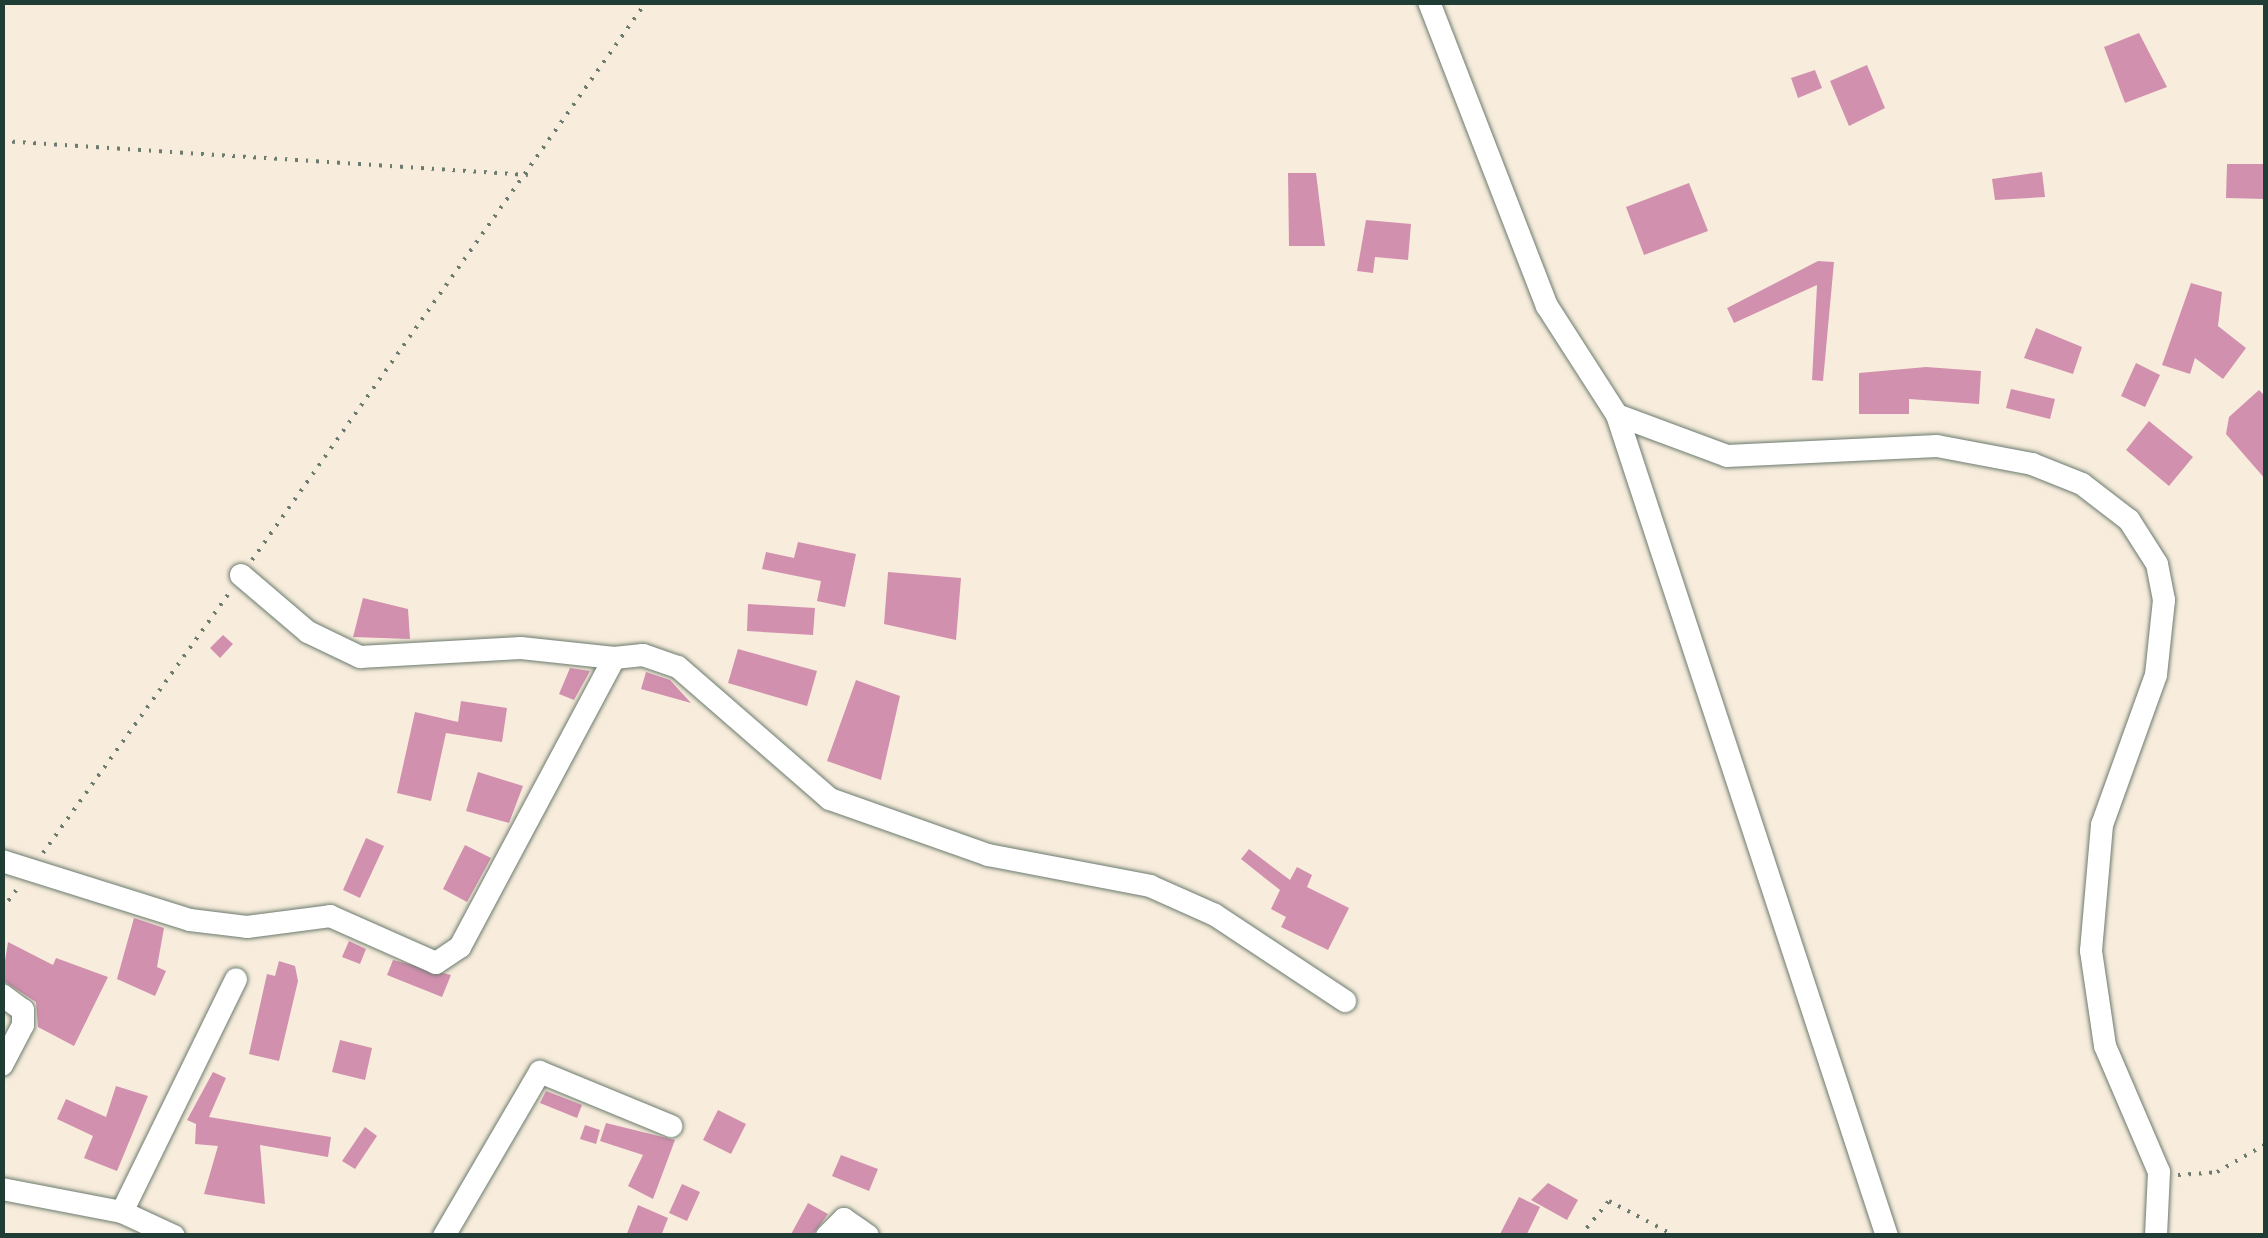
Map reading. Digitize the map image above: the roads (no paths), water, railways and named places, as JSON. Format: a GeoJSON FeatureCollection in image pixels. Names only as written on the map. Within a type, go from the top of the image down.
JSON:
{"type":"FeatureCollection","features":[{"type":"Feature","properties":{"kind":"street"},"geometry":{"type":"LineString","coordinates":[[1429,2],[1547,306],[1617,414],[1887,1236]]}},
{"type":"Feature","properties":{"kind":"street"},"geometry":{"type":"LineString","coordinates":[[1617,414],[1727,456],[1980,451],[2082,484],[2128,520],[2157,564],[2164,600],[2156,675],[2102,826],[2091,951],[2105,1046],[2158,1172],[2156,1236]]}},
{"type":"Feature","properties":{"kind":"street"},"geometry":{"type":"LineString","coordinates":[[241,576],[308,632],[360,657],[521,648],[614,658],[643,654],[678,667],[830,799],[988,855],[1150,886],[1215,914],[1344,1001]]}},
{"type":"Feature","properties":{"kind":"street"},"geometry":{"type":"LineString","coordinates":[[2,861],[190,920],[247,927],[330,916],[436,963],[460,946],[614,658]]}},
{"type":"Feature","properties":{"kind":"street"},"geometry":{"type":"LineString","coordinates":[[122,1212],[236,979]]}},
{"type":"Feature","properties":{"kind":"street"},"geometry":{"type":"LineString","coordinates":[[2,995],[23,1010],[2,1065]]}},
{"type":"Feature","properties":{"kind":"street"},"geometry":{"type":"LineString","coordinates":[[444,1236],[540,1072],[671,1126]]}},
{"type":"Feature","properties":{"kind":"street"},"geometry":{"type":"LineString","coordinates":[[2,1189],[122,1212],[174,1236]]}},
{"type":"Feature","properties":{"kind":"street"},"geometry":{"type":"LineString","coordinates":[[827,1236],[844,1219],[868,1236]]}}]}
